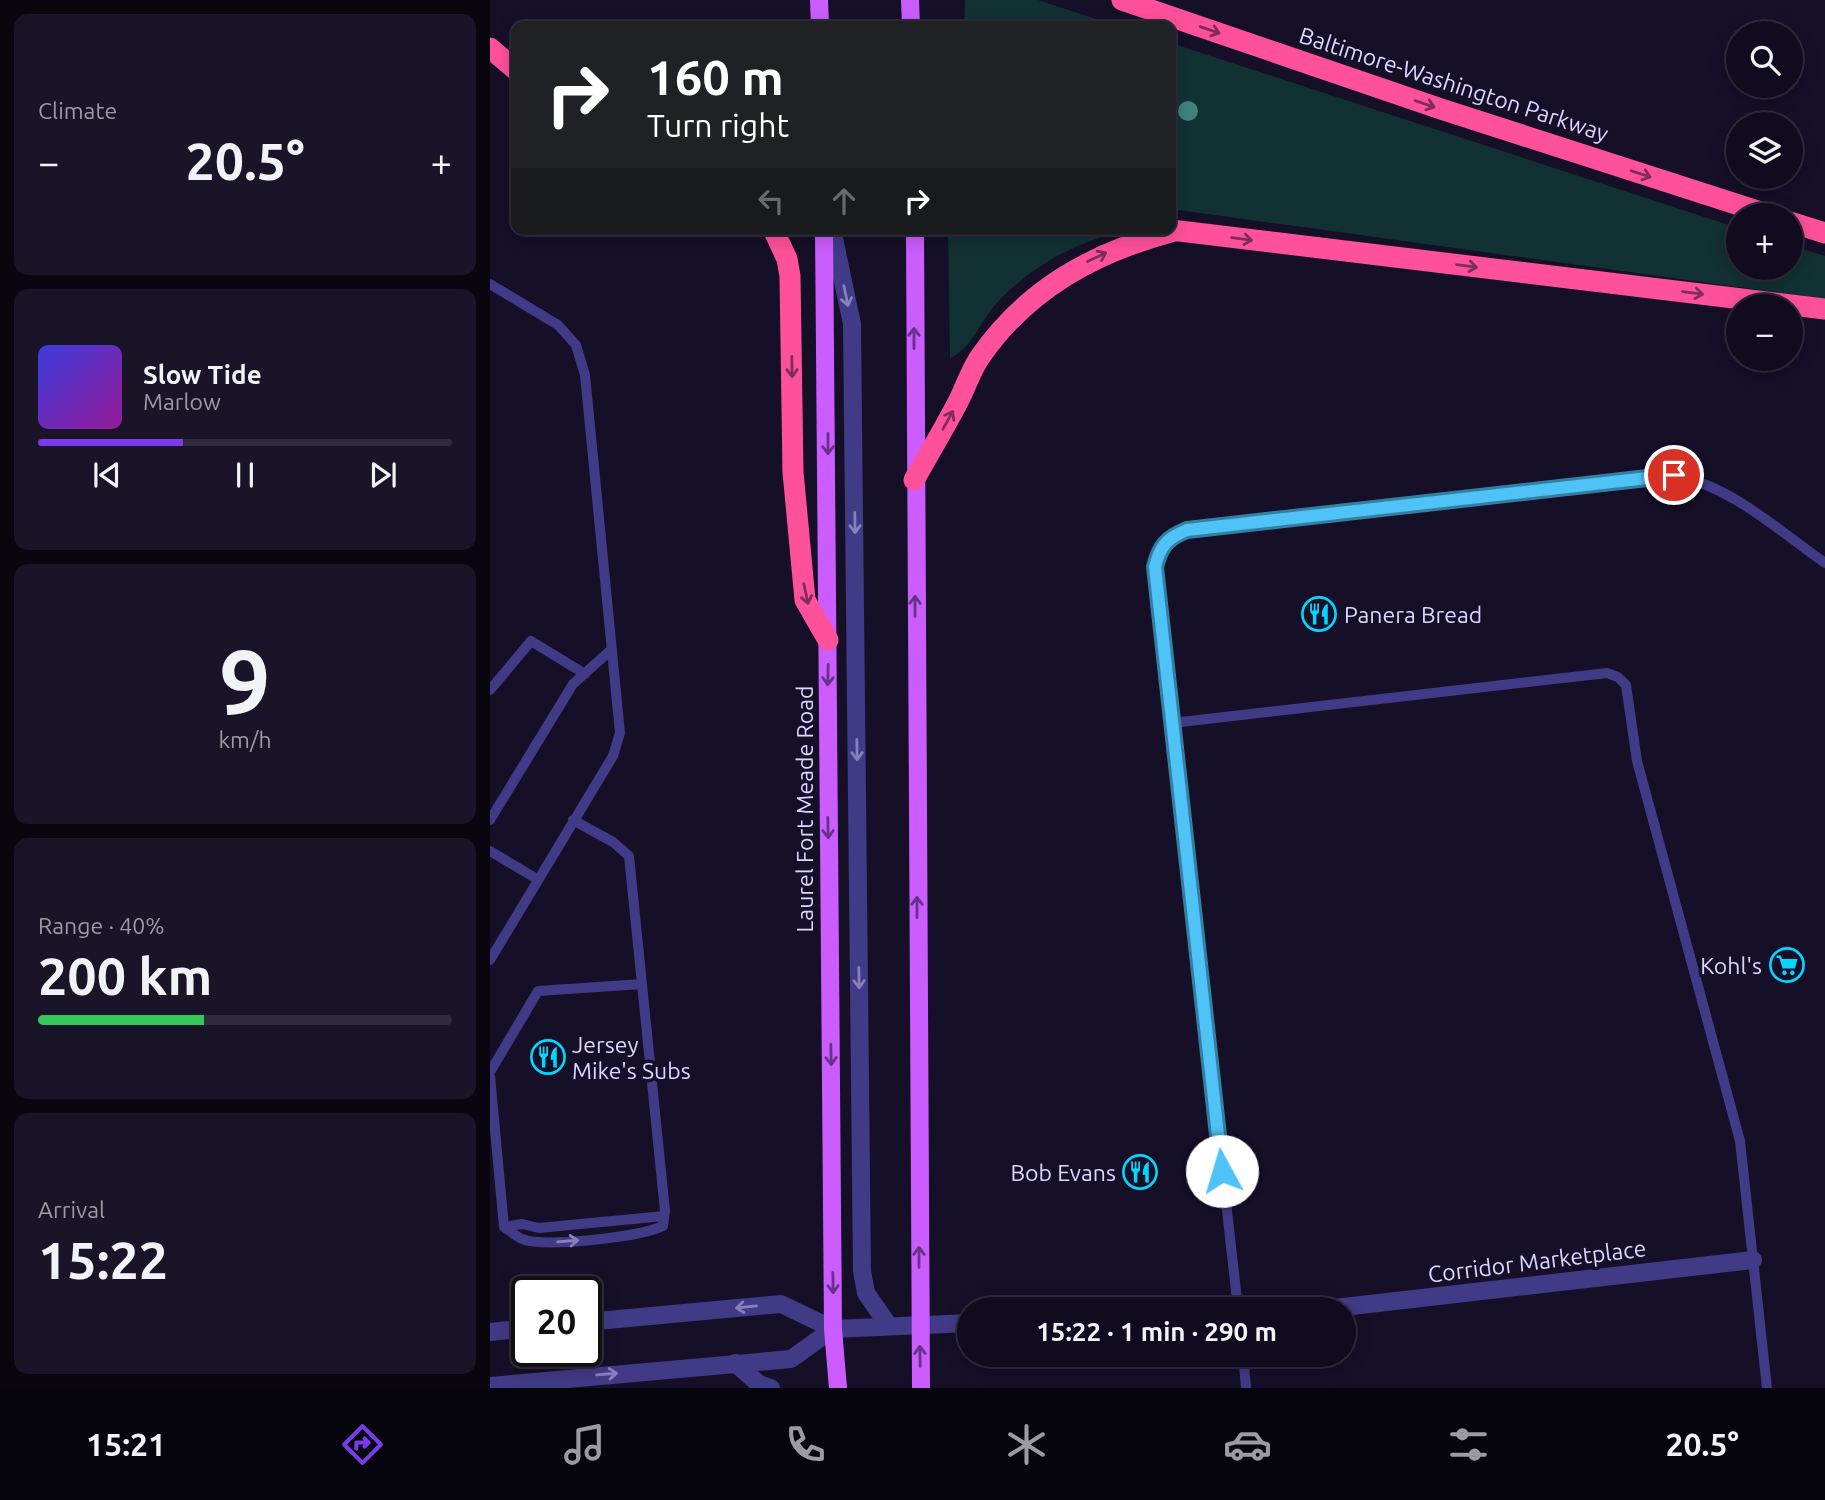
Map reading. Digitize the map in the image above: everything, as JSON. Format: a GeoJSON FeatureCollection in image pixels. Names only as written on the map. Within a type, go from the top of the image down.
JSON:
{"type":"FeatureCollection","features":[{"type":"Feature","properties":{"kind":"highway","name":"Baltimore-Washington Parkway"},"geometry":{"type":"LineString","coordinates":[[1122,0],[1441,109],[1733,203]]}},
{"type":"Feature","properties":{"kind":"highway"},"geometry":{"type":"LineString","coordinates":[[490,48],[511,66]]}},
{"type":"Feature","properties":{"kind":"highway"},"geometry":{"type":"LineString","coordinates":[[1803,226],[1825,233]]}},
{"type":"Feature","properties":{"kind":"highway"},"geometry":{"type":"LineString","coordinates":[[1176,231],[1825,309]]}},
{"type":"Feature","properties":{"kind":"highway"},"geometry":{"type":"LineString","coordinates":[[776,235],[790,276],[793,472],[805,600],[828,640]]}},
{"type":"Feature","properties":{"kind":"highway"},"geometry":{"type":"LineString","coordinates":[[914,480],[979,358],[1025,307],[1043,289],[1080,265],[1153,235]]}},
{"type":"Feature","properties":{"kind":"main road"},"geometry":{"type":"LineString","coordinates":[[819,0],[820,21]]}},
{"type":"Feature","properties":{"kind":"main road","name":"Laurel Fort Meade Road"},"geometry":{"type":"LineString","coordinates":[[824,235],[834,1329],[838,1388]]}},
{"type":"Feature","properties":{"kind":"main road"},"geometry":{"type":"LineString","coordinates":[[915,235],[914,480],[921,1388]]}},
{"type":"Feature","properties":{"kind":"street"},"geometry":{"type":"LineString","coordinates":[[833,235],[852,324],[862,1271],[866,1293],[889,1326]]}},
{"type":"Feature","properties":{"kind":"street","name":"Corridor Marketplace"},"geometry":{"type":"LineString","coordinates":[[1356,1306],[1753,1260]]}},
{"type":"Feature","properties":{"kind":"street"},"geometry":{"type":"LineString","coordinates":[[602,1321],[781,1304],[834,1329],[957,1324]]}},
{"type":"Feature","properties":{"kind":"street"},"geometry":{"type":"LineString","coordinates":[[490,1386],[791,1359],[834,1329]]}},
{"type":"Feature","properties":{"kind":"street"},"geometry":{"type":"LineString","coordinates":[[490,1332],[511,1330]]}},
{"type":"Feature","properties":{"kind":"street"},"geometry":{"type":"LineString","coordinates":[[735,1363],[760,1384],[771,1388]]}},
{"type":"Feature","properties":{"kind":"lane"},"geometry":{"type":"LineString","coordinates":[[490,284],[558,325],[576,345],[585,375],[620,733],[613,756],[490,960]]}},
{"type":"Feature","properties":{"kind":"lane"},"geometry":{"type":"LineString","coordinates":[[1237,1297],[1155,567],[1159,549],[1170,537],[1187,530],[1674,475],[1700,480],[1728,494],[1825,563]]}},
{"type":"Feature","properties":{"kind":"lane"},"geometry":{"type":"LineString","coordinates":[[490,690],[531,641],[585,674]]}},
{"type":"Feature","properties":{"kind":"lane"},"geometry":{"type":"LineString","coordinates":[[490,820],[573,684],[612,649]]}},
{"type":"Feature","properties":{"kind":"lane"},"geometry":{"type":"LineString","coordinates":[[1172,723],[1598,674],[1618,677],[1626,685],[1637,761],[1740,1142],[1767,1388]]}},
{"type":"Feature","properties":{"kind":"lane"},"geometry":{"type":"LineString","coordinates":[[573,820],[613,842],[629,856],[642,984],[664,1216],[663,1226],[649,1233],[558,1242],[523,1240],[504,1227],[490,1074],[538,991],[642,984]]}},
{"type":"Feature","properties":{"kind":"lane"},"geometry":{"type":"LineString","coordinates":[[490,851],[537,879]]}},
{"type":"Feature","properties":{"kind":"lane"},"geometry":{"type":"LineString","coordinates":[[1244,1367],[1246,1388]]}},
{"type":"Feature","properties":{"kind":"green space"},"geometry":{"type":"Polygon","coordinates":[[[965,0],[1038,0],[1103,21],[964,21],[965,0]]]}},
{"type":"Feature","properties":{"kind":"green space"},"geometry":{"type":"Polygon","coordinates":[[[1176,45],[1726,224],[1726,280],[1803,280],[1803,249],[1825,256],[1825,299],[1176,210],[1176,45]]]}},
{"type":"Feature","properties":{"kind":"green space"},"geometry":{"type":"Polygon","coordinates":[[[948,235],[1109,235],[1084,243],[1036,269],[995,305],[964,349],[950,358],[948,235]]]}},
{"type":"Feature","properties":{"kind":"place","name":"Panera Bread"},"geometry":{"type":"Point","coordinates":[1319,614]}},
{"type":"Feature","properties":{"kind":"place","name":"Kohl's"},"geometry":{"type":"Point","coordinates":[1787,965]}},
{"type":"Feature","properties":{"kind":"place","name":"Jersey Mike's Subs"},"geometry":{"type":"Point","coordinates":[548,1057]}},
{"type":"Feature","properties":{"kind":"place","name":"Bob Evans"},"geometry":{"type":"Point","coordinates":[1140,1172]}},
{"type":"Feature","properties":{"kind":"route"},"geometry":{"type":"LineString","coordinates":[[1222,1171],[1155,567],[1159,549],[1170,537],[1187,530],[1674,475]]}}]}
